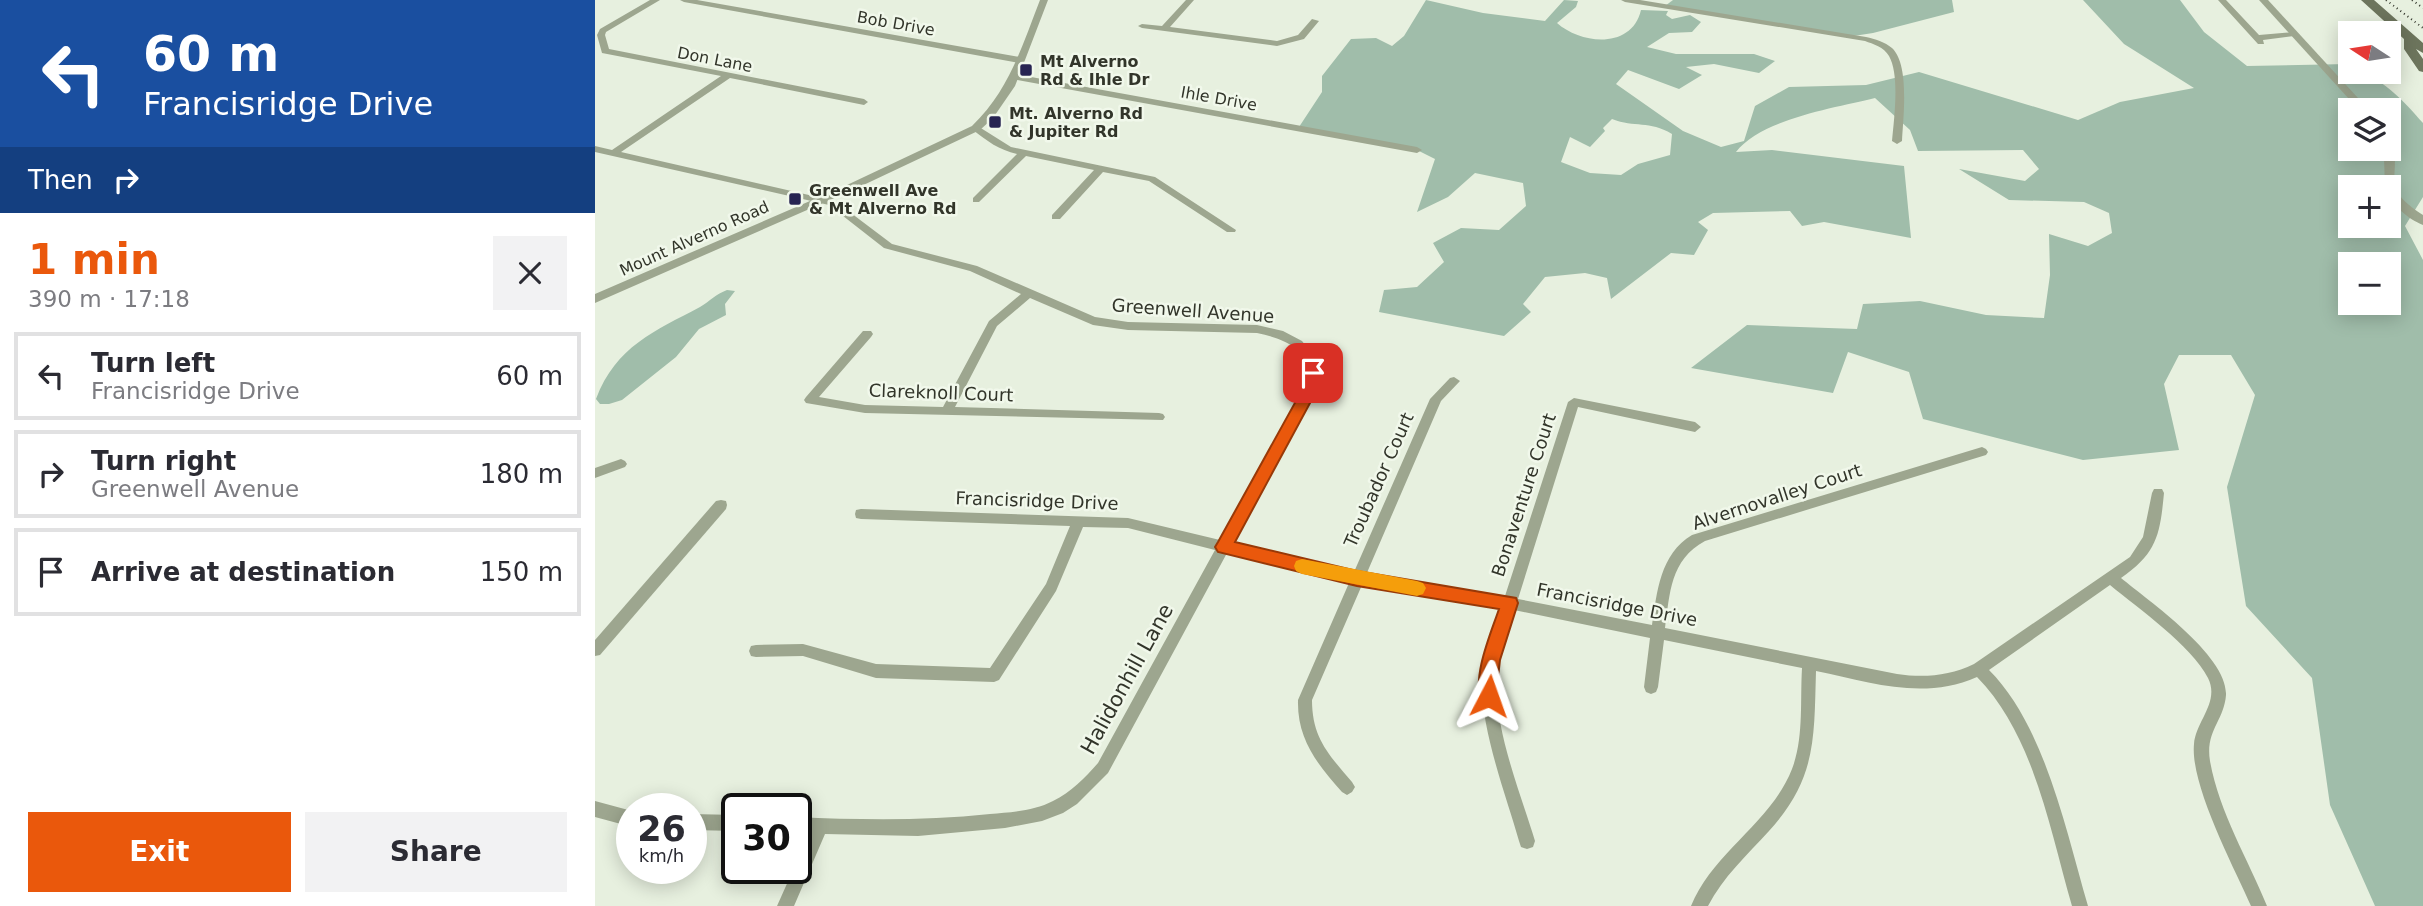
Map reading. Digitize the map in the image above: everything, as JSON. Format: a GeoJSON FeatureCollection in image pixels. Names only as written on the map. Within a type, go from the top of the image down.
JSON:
{"type":"FeatureCollection","features":[{"type":"Feature","properties":{"kind":"main road"},"geometry":{"type":"LineString","coordinates":[[2367,0],[2423,49]]}},
{"type":"Feature","properties":{"kind":"main road"},"geometry":{"type":"LineString","coordinates":[[2408,36],[2410,49],[2423,68]]}},
{"type":"Feature","properties":{"kind":"street"},"geometry":{"type":"LineString","coordinates":[[595,24],[609,26],[656,0]]}},
{"type":"Feature","properties":{"kind":"street","name":"Bob Drive"},"geometry":{"type":"LineString","coordinates":[[684,0],[1020,60]]}},
{"type":"Feature","properties":{"kind":"street","name":"Mount Alverno Road"},"geometry":{"type":"LineString","coordinates":[[595,299],[821,200],[976,128],[1000,106],[1044,0]]}},
{"type":"Feature","properties":{"kind":"street"},"geometry":{"type":"LineString","coordinates":[[1165,27],[1190,0]]}},
{"type":"Feature","properties":{"kind":"street"},"geometry":{"type":"LineString","coordinates":[[1625,0],[1866,39],[1882,45],[1895,61],[1899,110],[1897,141]]}},
{"type":"Feature","properties":{"kind":"street"},"geometry":{"type":"LineString","coordinates":[[2223,0],[2259,40],[2294,34]]}},
{"type":"Feature","properties":{"kind":"street"},"geometry":{"type":"LineString","coordinates":[[2263,0],[2353,98]]}},
{"type":"Feature","properties":{"kind":"street"},"geometry":{"type":"LineString","coordinates":[[1142,26],[1277,44],[1301,37],[1315,20]]}},
{"type":"Feature","properties":{"kind":"street","name":"Don Lane"},"geometry":{"type":"LineString","coordinates":[[609,26],[601,35],[603,49],[609,53],[864,102]]}},
{"type":"Feature","properties":{"kind":"street"},"geometry":{"type":"LineString","coordinates":[[614,153],[727,76]]}},
{"type":"Feature","properties":{"kind":"street","name":"Ihle Drive"},"geometry":{"type":"LineString","coordinates":[[1014,77],[1417,150]]}},
{"type":"Feature","properties":{"kind":"street"},"geometry":{"type":"LineString","coordinates":[[976,128],[1000,146],[1023,153],[1144,176],[1160,183],[1231,230]]}},
{"type":"Feature","properties":{"kind":"street","name":"Greenwell Avenue"},"geometry":{"type":"LineString","coordinates":[[595,149],[839,206],[888,246],[973,268],[1081,317],[1109,324],[1257,329],[1279,334],[1302,348],[1308,356],[1313,373],[1308,392],[1224,547]]}},
{"type":"Feature","properties":{"kind":"street"},"geometry":{"type":"LineString","coordinates":[[976,200],[1023,153]]}},
{"type":"Feature","properties":{"kind":"street"},"geometry":{"type":"LineString","coordinates":[[2392,161],[2389,182],[2392,189],[2404,207],[2423,221]]}},
{"type":"Feature","properties":{"kind":"street"},"geometry":{"type":"LineString","coordinates":[[1056,217],[1101,168]]}},
{"type":"Feature","properties":{"kind":"street"},"geometry":{"type":"LineString","coordinates":[[947,411],[993,324],[1029,293]]}},
{"type":"Feature","properties":{"kind":"street","name":"Clareknoll Court"},"geometry":{"type":"LineString","coordinates":[[867,334],[810,400],[865,409],[1159,417]]}},
{"type":"Feature","properties":{"kind":"street","name":"Troubador Court"},"geometry":{"type":"LineString","coordinates":[[1347,787],[1311,743],[1305,727],[1304,711],[1308,690],[1436,399],[1454,382]]}},
{"type":"Feature","properties":{"kind":"street","name":"Bonaventure Court"},"geometry":{"type":"LineString","coordinates":[[1527,841],[1489,696],[1491,660],[1574,402],[1695,427]]}},
{"type":"Feature","properties":{"kind":"street","name":"Alvernovalley Court"},"geometry":{"type":"LineString","coordinates":[[1651,687],[1670,568],[1691,542],[1982,452]]}},
{"type":"Feature","properties":{"kind":"street"},"geometry":{"type":"LineString","coordinates":[[595,473],[621,464]]}},
{"type":"Feature","properties":{"kind":"street","name":"Francisridge Drive"},"geometry":{"type":"LineString","coordinates":[[860,514],[1128,523],[1357,579],[1509,603],[1897,681],[1924,684],[1952,680],[1979,669],[2135,561],[2150,540],[2158,493]]}},
{"type":"Feature","properties":{"kind":"street"},"geometry":{"type":"LineString","coordinates":[[595,650],[720,505]]}},
{"type":"Feature","properties":{"kind":"street"},"geometry":{"type":"LineString","coordinates":[[756,651],[803,650],[876,671],[993,675],[1051,587],[1079,520]]}},
{"type":"Feature","properties":{"kind":"street","name":"Halidonhill Lane"},"geometry":{"type":"LineString","coordinates":[[812,826],[897,828],[991,822],[1031,817],[1050,811],[1080,793],[1103,768],[1224,547]]}},
{"type":"Feature","properties":{"kind":"street"},"geometry":{"type":"LineString","coordinates":[[2111,578],[2200,654],[2214,674],[2218,684],[2219,703],[2204,731],[2201,759],[2207,781],[2259,906]]}},
{"type":"Feature","properties":{"kind":"street"},"geometry":{"type":"LineString","coordinates":[[1699,906],[1713,883],[1794,784],[1804,749],[1809,663]]}},
{"type":"Feature","properties":{"kind":"street"},"geometry":{"type":"LineString","coordinates":[[1979,669],[2012,710],[2031,747],[2080,906]]}},
{"type":"Feature","properties":{"kind":"street"},"geometry":{"type":"LineString","coordinates":[[595,809],[616,815]]}},
{"type":"Feature","properties":{"kind":"street"},"geometry":{"type":"LineString","coordinates":[[785,906],[821,826]]}},
{"type":"Feature","properties":{"kind":"green space"},"geometry":{"type":"Polygon","coordinates":[[[1426,0],[1483,13],[1545,21],[1564,0],[1578,1],[1576,7],[1557,23],[1579,36],[1592,39],[1617,37],[1628,32],[1636,23],[1641,10],[1668,11],[1666,15],[1672,19],[1690,15],[1701,22],[1692,32],[1669,33],[1647,47],[1676,54],[1754,54],[1775,61],[1759,73],[1714,64],[1686,67],[1702,75],[1679,89],[1628,70],[1616,84],[1683,131],[1721,147],[1744,141],[1755,106],[1789,87],[1866,85],[1919,72],[2078,120],[2120,102],[2194,88],[2124,44],[2083,0],[2180,0],[2204,32],[2247,66],[2338,64],[2338,84],[2382,84],[2391,90],[2399,98],[2338,98],[2338,161],[2401,161],[2401,100],[2423,123],[2423,197],[2405,226],[2423,260],[2423,906],[2375,906],[2330,805],[2312,678],[2246,606],[2227,487],[2255,395],[2231,355],[2179,355],[2164,384],[2179,450],[2083,460],[1923,419],[1909,372],[1848,352],[1833,393],[1691,368],[1747,325],[1857,329],[1863,304],[1920,301],[1986,315],[2044,318],[2050,275],[2049,234],[2088,246],[2112,233],[2109,213],[2084,202],[2009,200],[1959,169],[2025,181],[2039,169],[2023,150],[1918,151],[1910,130],[1875,98],[1780,123],[1763,131],[1736,152],[1772,150],[1904,166],[1911,238],[1824,222],[1802,226],[1790,211],[1713,213],[1698,222],[1708,230],[1694,255],[1671,253],[1611,299],[1607,278],[1585,273],[1545,277],[1523,304],[1531,312],[1504,336],[1379,312],[1384,290],[1417,287],[1444,262],[1433,243],[1461,228],[1499,230],[1526,206],[1523,183],[1475,173],[1448,197],[1417,212],[1435,159],[1417,150],[1299,127],[1322,92],[1322,76],[1351,39],[1376,38],[1392,46],[1404,36],[1426,0]],[[1612,119],[1590,147],[1570,137],[1561,162],[1590,173],[1621,175],[1638,164],[1670,155],[1672,134],[1649,125],[1612,119]]]}},
{"type":"Feature","properties":{"kind":"green space"},"geometry":{"type":"Polygon","coordinates":[[[1673,0],[1952,0],[1954,12],[1847,37],[1665,6],[1673,0]]]}},
{"type":"Feature","properties":{"kind":"green space"},"geometry":{"type":"Polygon","coordinates":[[[727,290],[735,291],[725,304],[726,315],[699,329],[676,357],[622,400],[600,404],[596,399],[604,381],[626,353],[653,333],[727,290]]]}},
{"type":"Feature","properties":{"kind":"railway"},"geometry":{"type":"LineString","coordinates":[[2386,0],[2423,28]]}},
{"type":"Feature","properties":{"kind":"railway"},"geometry":{"type":"LineString","coordinates":[[2412,0],[2423,8]]}},
{"type":"Feature","properties":{"kind":"slow traffic"},"geometry":{"type":"LineString","coordinates":[[1302,566],[1357,579],[1417,588]]}},
{"type":"Feature","properties":{"kind":"place","name":"Mt Alverno Rd & Ihle Dr"},"geometry":{"type":"Point","coordinates":[1026,70]}},
{"type":"Feature","properties":{"kind":"place","name":"Mt. Alverno Rd & Jupiter Rd"},"geometry":{"type":"Point","coordinates":[995,122]}},
{"type":"Feature","properties":{"kind":"place","name":"Greenwell Ave & Mt Alverno Rd"},"geometry":{"type":"Point","coordinates":[795,199]}},
{"type":"Feature","properties":{"kind":"route"},"geometry":{"type":"LineString","coordinates":[[1313,373],[1308,392],[1224,547],[1357,579],[1509,603],[1491,660],[1489,696]]}}]}
